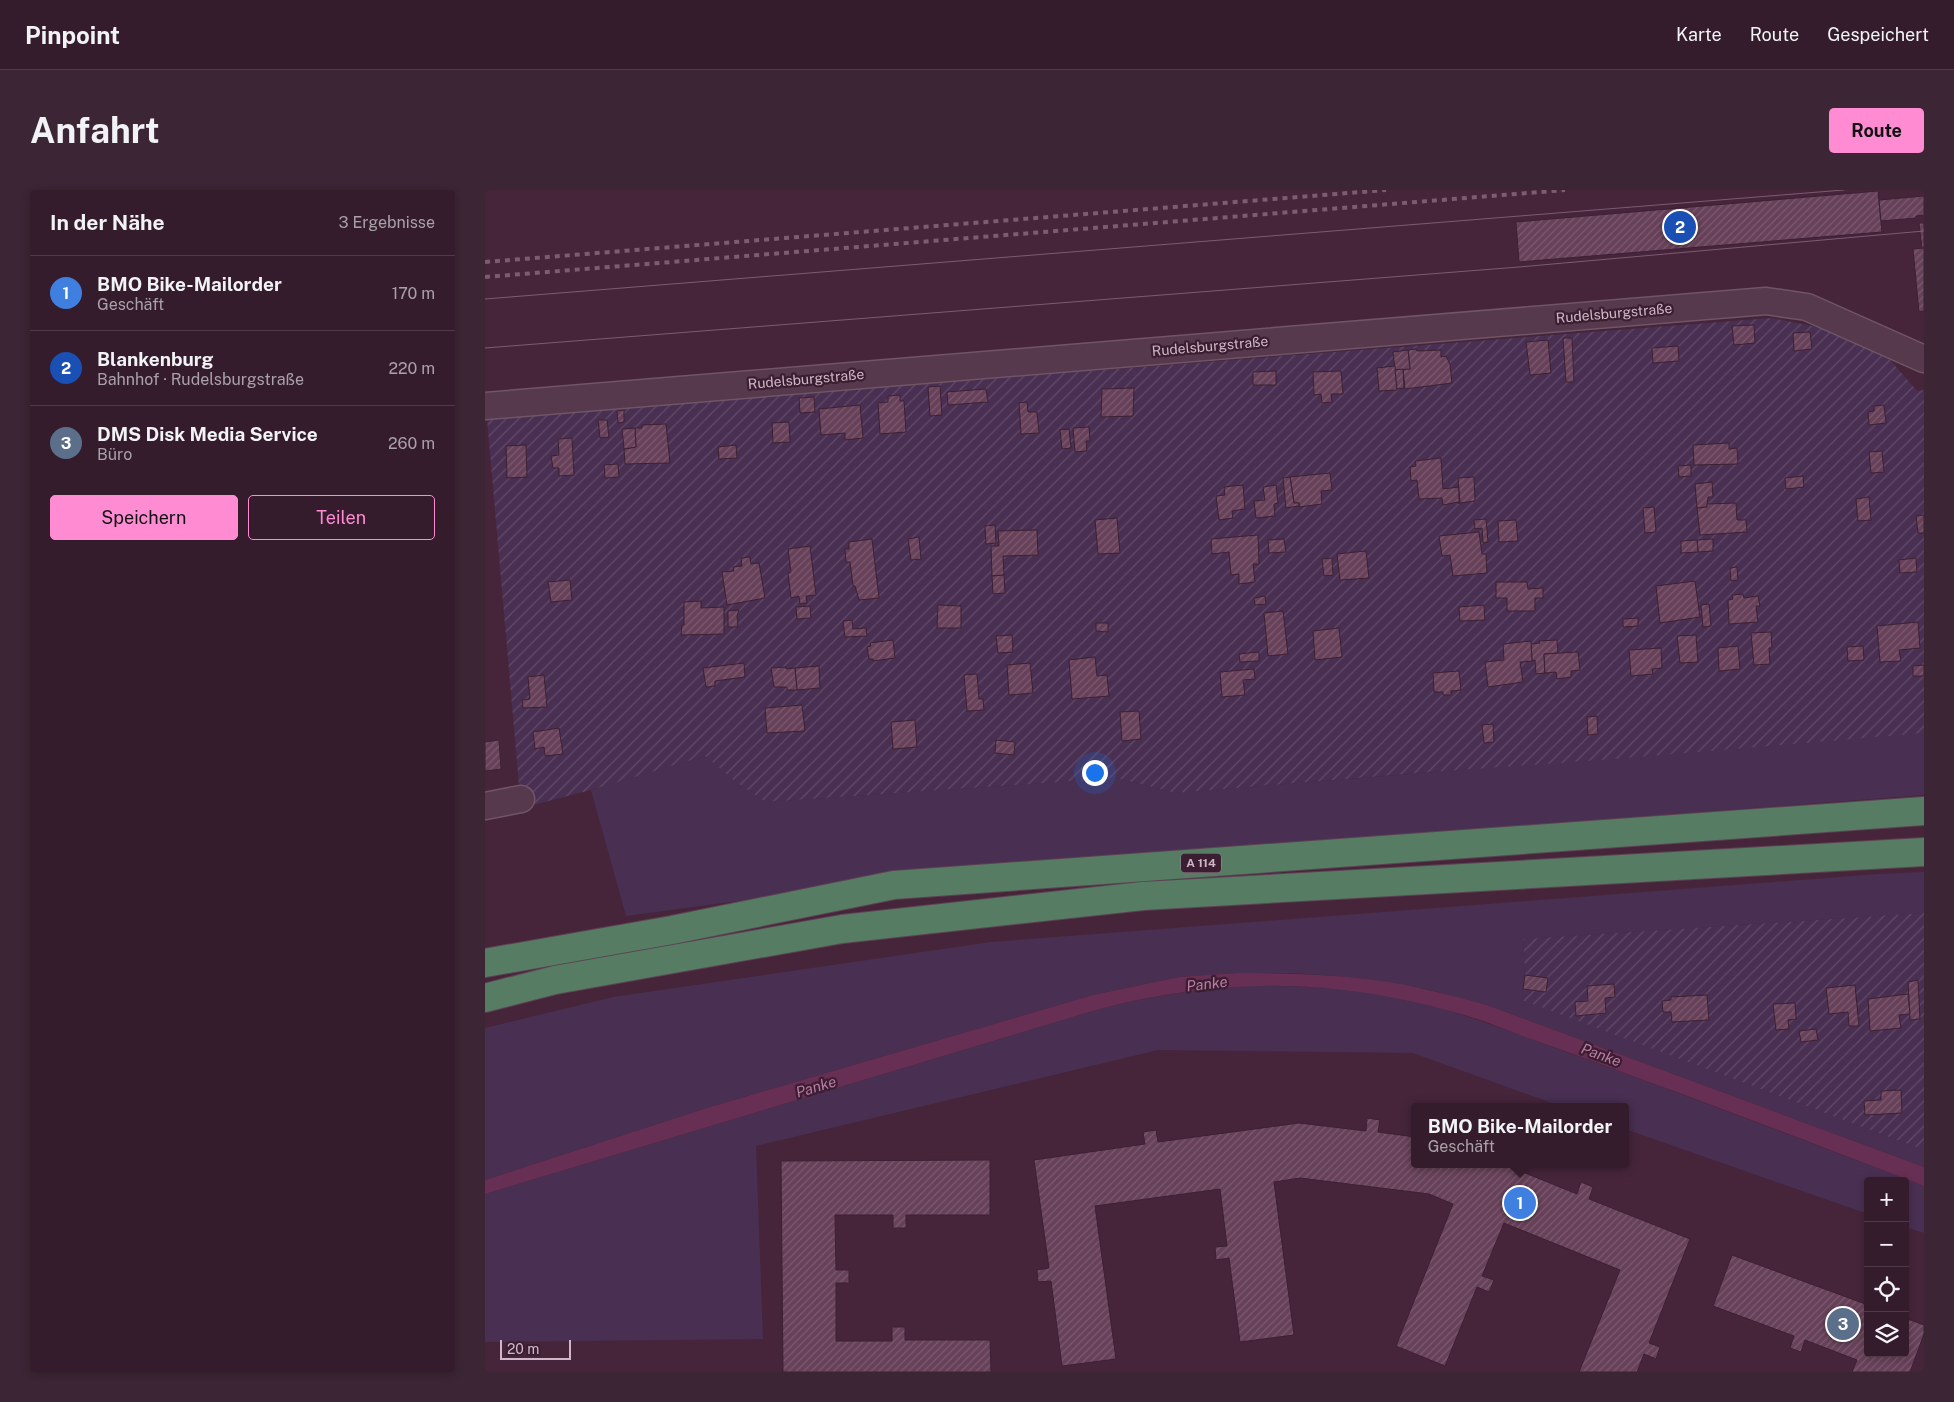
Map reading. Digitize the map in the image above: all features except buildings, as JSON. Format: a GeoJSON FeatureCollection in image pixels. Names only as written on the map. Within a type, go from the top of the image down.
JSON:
{"type":"FeatureCollection","features":[{"type":"Feature","properties":{"kind":"highway","name":"A 114"},"geometry":{"type":"LineString","coordinates":[[485,963],[672,930],[894,885],[1924,811]]}},
{"type":"Feature","properties":{"kind":"highway","name":"A 114"},"geometry":{"type":"LineString","coordinates":[[485,998],[555,980],[842,929],[1143,896],[1924,852]]}},
{"type":"Feature","properties":{"kind":"street","name":"Rudelsburgstraße"},"geometry":{"type":"LineString","coordinates":[[485,406],[1766,301],[1807,307],[1924,359]]}},
{"type":"Feature","properties":{"kind":"street"},"geometry":{"type":"LineString","coordinates":[[485,806],[521,799]]}},
{"type":"Feature","properties":{"kind":"shaded area"},"geometry":{"type":"Polygon","coordinates":[[[1772,318],[1827,329],[1884,353],[1917,391],[1924,390],[1924,733],[1175,793],[1117,778],[766,802],[736,782],[705,756],[591,790],[521,808],[487,418],[1772,318]]]}},
{"type":"Feature","properties":{"kind":"shaded area"},"geometry":{"type":"Polygon","coordinates":[[[1924,732],[1924,795],[1351,839],[945,873],[626,916],[591,790],[705,756],[766,802],[1117,778],[1175,793],[1924,732]]]}},
{"type":"Feature","properties":{"kind":"shaded area"},"geometry":{"type":"Polygon","coordinates":[[[1924,872],[1924,913],[1523,939],[1525,975],[1522,999],[1924,1150],[1924,1167],[1487,1005],[1426,989],[1376,980],[1291,973],[1237,973],[1179,977],[1093,995],[710,1107],[485,1180],[485,1028],[613,997],[991,942],[1924,872]]]}},
{"type":"Feature","properties":{"kind":"shaded area"},"geometry":{"type":"Polygon","coordinates":[[[1924,913],[1924,1150],[1522,1000],[1525,975],[1523,939],[1924,913]]]}},
{"type":"Feature","properties":{"kind":"shaded area"},"geometry":{"type":"Polygon","coordinates":[[[1239,985],[1290,986],[1374,993],[1430,1005],[1511,1031],[1900,1177],[1864,1177],[1864,1213],[1629,1130],[1629,1103],[1552,1103],[1413,1053],[1158,1050],[756,1146],[763,1339],[485,1342],[485,1194],[1096,1010],[1149,998],[1239,985]]]}},
{"type":"Feature","properties":{"kind":"shaded area"},"geometry":{"type":"Polygon","coordinates":[[[1909,1180],[1924,1186],[1924,1233],[1909,1228],[1909,1180]]]}},
{"type":"Feature","properties":{"kind":"water","name":"Panke"},"geometry":{"type":"Polygon","coordinates":[[[1237,973],[1341,976],[1417,987],[1487,1005],[1924,1167],[1924,1186],[1909,1180],[1909,1177],[1901,1177],[1734,1113],[1477,1019],[1428,1005],[1380,995],[1334,989],[1287,986],[1193,991],[1096,1010],[485,1194],[485,1180],[710,1107],[1093,995],[1179,977],[1237,973]]]}},
{"type":"Feature","properties":{"kind":"tram line"},"geometry":{"type":"LineString","coordinates":[[485,299],[1844,190]]}},
{"type":"Feature","properties":{"kind":"tram line"},"geometry":{"type":"LineString","coordinates":[[485,348],[1519,267],[1924,231]]}},
{"type":"Feature","properties":{"kind":"railway"},"geometry":{"type":"LineString","coordinates":[[485,262],[1386,190]]}},
{"type":"Feature","properties":{"kind":"railway"},"geometry":{"type":"LineString","coordinates":[[485,277],[1565,190]]}},
{"type":"Feature","properties":{"kind":"place","name":"Blankenburg"},"geometry":{"type":"Point","coordinates":[1680,227]}},
{"type":"Feature","properties":{"kind":"place","name":"BMO Bike-Mailorder"},"geometry":{"type":"Point","coordinates":[1520,1203]}},
{"type":"Feature","properties":{"kind":"place","name":"DMS Disk Media Service"},"geometry":{"type":"Point","coordinates":[1843,1324]}}]}
